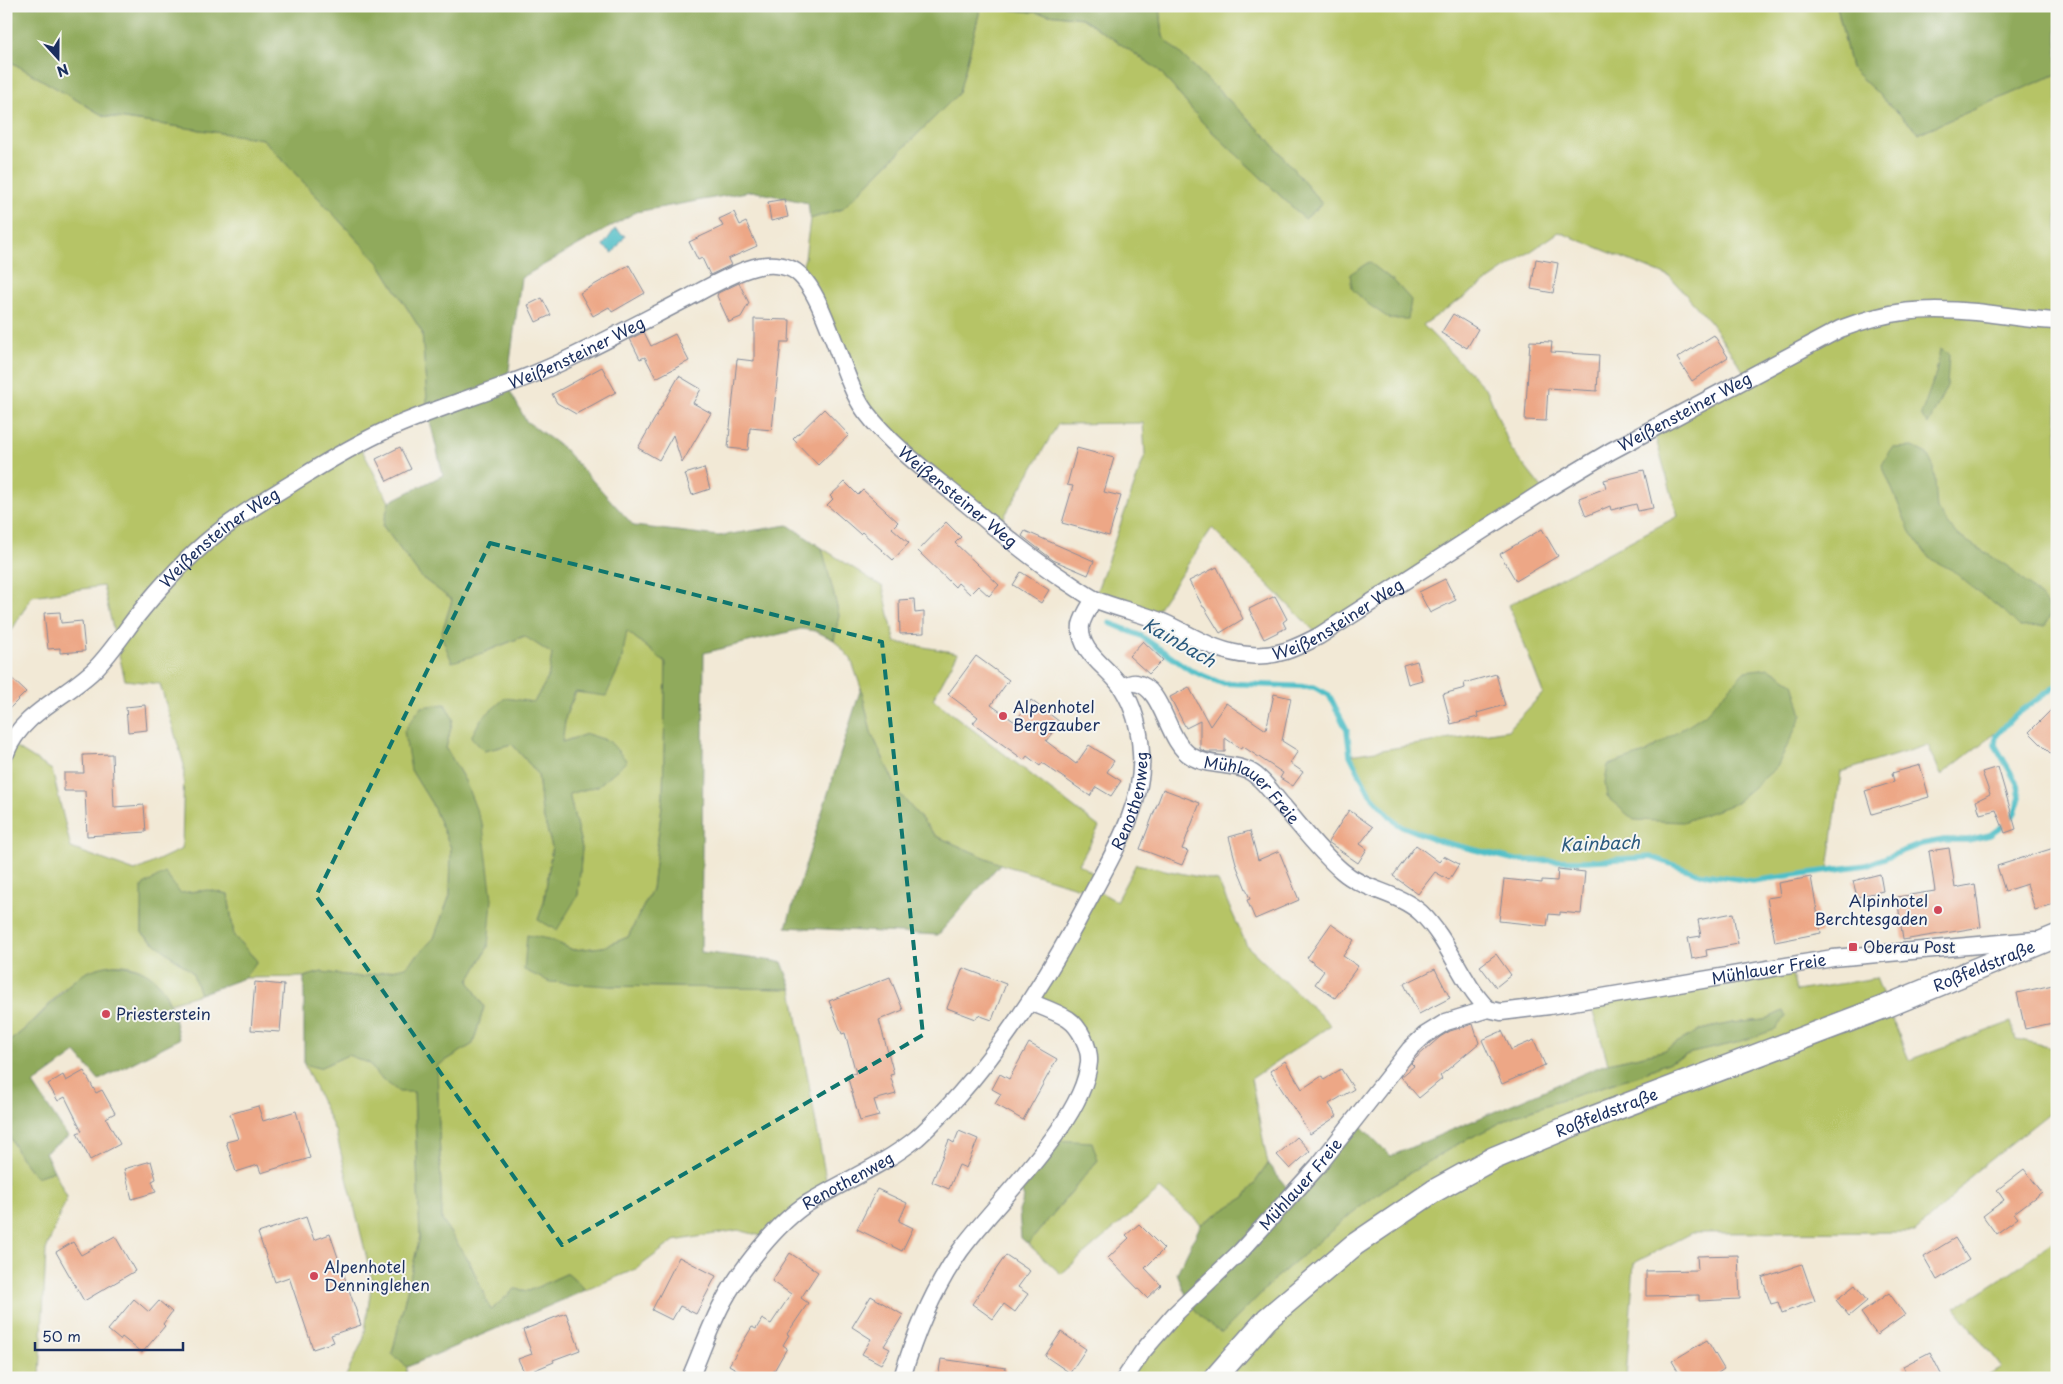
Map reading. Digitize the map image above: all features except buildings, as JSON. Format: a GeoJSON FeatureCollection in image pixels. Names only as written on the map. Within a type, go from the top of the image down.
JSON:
{"type":"FeatureCollection","features":[{"type":"Feature","properties":{"kind":"main road","name":"Roßfeldstraße"},"geometry":{"type":"LineString","coordinates":[[1215,1378],[1267,1319],[1354,1245],[1434,1191],[1494,1158],[1582,1121],[1887,1006],[2055,937]]}},
{"type":"Feature","properties":{"kind":"street","name":"Weißensteiner Weg"},"geometry":{"type":"LineString","coordinates":[[6,753],[19,731],[97,667],[148,602],[175,572],[214,535],[255,505],[359,444],[393,427],[568,360],[716,283],[748,269],[766,265],[790,268],[800,273],[810,286],[854,394],[864,409],[898,446],[1047,568],[1094,598],[1161,622],[1208,646],[1230,653],[1252,656],[1273,656],[1296,648],[1319,636],[1544,491],[1611,451],[1840,330],[1868,319],[1895,312],[1925,309],[2057,320]]}},
{"type":"Feature","properties":{"kind":"street","name":"Renothenweg"},"geometry":{"type":"LineString","coordinates":[[690,1378],[723,1301],[769,1238],[806,1204],[889,1157],[917,1138],[940,1116],[971,1082],[1030,1002],[1093,892],[1126,824],[1137,796],[1142,754],[1138,728],[1131,705],[1122,687],[1086,647],[1082,636],[1082,623],[1094,598]]}},
{"type":"Feature","properties":{"kind":"street","name":"Mühlauer Freie"},"geometry":{"type":"LineString","coordinates":[[1122,687],[1134,682],[1146,686],[1154,695],[1173,736],[1181,748],[1200,760],[1250,771],[1261,779],[1308,836],[1341,870],[1351,878],[1399,897],[1420,912],[1434,927],[1451,953],[1473,994],[1488,1009]]}},
{"type":"Feature","properties":{"kind":"street","name":"Mühlauer Freie"},"geometry":{"type":"LineString","coordinates":[[1125,1378],[1142,1351],[1175,1314],[1241,1251],[1318,1166],[1410,1049],[1425,1035],[1446,1022],[1488,1009],[1501,1012],[1549,1006],[1833,958],[2055,937]]}},
{"type":"Feature","properties":{"kind":"street"},"geometry":{"type":"LineString","coordinates":[[902,1378],[910,1351],[936,1289],[961,1251],[1052,1140],[1074,1104],[1084,1082],[1089,1061],[1084,1040],[1067,1019],[1030,1002]]}},
{"type":"Feature","properties":{"kind":"highlighted area"},"geometry":{"type":"Polygon","coordinates":[[[490,543],[882,642],[923,1035],[562,1245],[316,896],[490,543]]]}},
{"type":"Feature","properties":{"kind":"green space"},"geometry":{"type":"Polygon","coordinates":[[[6,6],[981,6],[959,93],[842,209],[810,219],[808,203],[752,191],[636,212],[521,278],[507,385],[526,421],[562,447],[634,526],[719,536],[788,525],[822,548],[839,615],[834,640],[815,631],[801,629],[704,653],[701,952],[782,962],[792,989],[609,986],[550,982],[524,970],[527,935],[549,939],[573,950],[603,947],[628,937],[652,889],[663,797],[666,663],[627,631],[621,663],[606,696],[575,692],[566,715],[562,742],[587,734],[609,741],[627,761],[598,786],[569,794],[582,848],[578,895],[557,930],[538,920],[544,902],[552,847],[542,812],[538,774],[512,744],[484,751],[471,737],[481,719],[505,698],[534,702],[548,678],[552,654],[524,636],[480,654],[452,662],[441,635],[452,600],[421,577],[383,526],[389,502],[443,475],[428,413],[422,332],[379,263],[263,139],[104,116],[6,59],[6,6]]]}},
{"type":"Feature","properties":{"kind":"green space"},"geometry":{"type":"Polygon","coordinates":[[[981,6],[1082,18],[1159,70],[1203,123],[1305,219],[1322,204],[1266,136],[1163,37],[1160,6],[1837,6],[1851,68],[1919,133],[2057,74],[2057,685],[1941,775],[1928,745],[1841,772],[1828,870],[1752,881],[1697,873],[1651,857],[1585,861],[1516,860],[1439,841],[1397,824],[1370,794],[1350,755],[1508,730],[1543,693],[1509,605],[1678,516],[1653,429],[1748,378],[1711,323],[1670,277],[1559,232],[1423,325],[1487,390],[1511,449],[1544,491],[1319,636],[1212,528],[1152,618],[1094,599],[1145,455],[1143,423],[1058,424],[997,529],[879,427],[800,273],[805,258],[810,219],[842,209],[959,93],[981,6]]]}},
{"type":"Feature","properties":{"kind":"green space"},"geometry":{"type":"Polygon","coordinates":[[[981,6],[1160,6],[1163,37],[1266,136],[1322,204],[1305,219],[1203,123],[1159,70],[1082,18],[981,6]]]}},
{"type":"Feature","properties":{"kind":"green space"},"geometry":{"type":"Polygon","coordinates":[[[1837,6],[2057,6],[2057,74],[1919,133],[1851,68],[1837,6]]]}},
{"type":"Feature","properties":{"kind":"green space"},"geometry":{"type":"Polygon","coordinates":[[[6,59],[104,116],[263,139],[379,263],[422,332],[428,413],[359,444],[389,502],[383,526],[421,577],[452,600],[441,635],[480,654],[525,636],[552,654],[548,678],[534,702],[484,751],[512,744],[538,774],[542,812],[552,847],[544,902],[538,920],[578,895],[582,848],[569,794],[598,786],[609,741],[587,734],[562,742],[566,715],[576,692],[606,695],[621,663],[626,630],[666,663],[663,797],[652,889],[628,937],[603,947],[573,950],[549,939],[609,986],[792,989],[828,1191],[769,1238],[738,1230],[674,1241],[636,1269],[586,1290],[568,1273],[529,1291],[515,1289],[491,1310],[470,1263],[442,1220],[437,1066],[473,1044],[484,1007],[469,981],[488,947],[465,781],[446,748],[453,719],[411,770],[432,804],[451,848],[450,895],[434,938],[406,967],[361,977],[322,972],[304,977],[244,978],[257,961],[234,936],[228,894],[192,891],[164,901],[142,913],[142,933],[192,972],[200,994],[170,1003],[163,990],[154,980],[134,967],[122,965],[96,969],[61,991],[32,1022],[6,1044],[6,740],[52,770],[71,848],[135,871],[182,849],[184,765],[160,684],[125,680],[103,586],[32,596],[6,640],[6,59]]]}},
{"type":"Feature","properties":{"kind":"green space"},"geometry":{"type":"Polygon","coordinates":[[[1369,262],[1395,282],[1411,300],[1408,319],[1390,319],[1368,304],[1352,289],[1350,274],[1369,262]]]}},
{"type":"Feature","properties":{"kind":"green space"},"geometry":{"type":"Polygon","coordinates":[[[1940,349],[1949,354],[1947,386],[1928,425],[1921,415],[1936,373],[1940,349]]]}},
{"type":"Feature","properties":{"kind":"green space"},"geometry":{"type":"Polygon","coordinates":[[[1913,447],[1927,454],[1934,468],[1937,509],[1957,535],[2007,566],[2035,591],[2052,611],[2045,626],[2020,627],[2003,610],[1975,590],[1952,570],[1929,558],[1910,532],[1882,465],[1892,448],[1913,447]]]}},
{"type":"Feature","properties":{"kind":"green space"},"geometry":{"type":"Polygon","coordinates":[[[822,548],[883,587],[895,642],[958,653],[933,699],[1099,827],[1079,864],[1100,878],[1095,889],[1116,901],[1136,864],[1218,881],[1247,946],[1331,1025],[1251,1079],[1268,1164],[1245,1197],[1201,1224],[1160,1189],[1061,1274],[1028,1244],[1098,1160],[1052,1140],[1074,1104],[1084,1040],[1030,1002],[1093,892],[1000,864],[936,836],[899,793],[871,732],[861,688],[851,659],[834,640],[839,615],[822,548]]]}},
{"type":"Feature","properties":{"kind":"green space"},"geometry":{"type":"Polygon","coordinates":[[[1769,668],[1793,683],[1802,715],[1777,767],[1734,804],[1683,822],[1634,820],[1607,797],[1605,782],[1608,765],[1645,753],[1705,714],[1745,671],[1769,668]]]}},
{"type":"Feature","properties":{"kind":"green space"},"geometry":{"type":"Polygon","coordinates":[[[861,688],[871,732],[899,793],[936,836],[1000,864],[938,935],[786,927],[861,688]]]}},
{"type":"Feature","properties":{"kind":"green space"},"geometry":{"type":"Polygon","coordinates":[[[445,704],[453,719],[446,748],[465,781],[483,827],[492,899],[488,947],[469,981],[484,1007],[473,1044],[437,1066],[442,1220],[470,1263],[491,1310],[515,1289],[529,1291],[568,1273],[586,1290],[407,1367],[392,1354],[420,1236],[414,1092],[399,1092],[377,1075],[369,1063],[348,1055],[319,1068],[304,1064],[304,977],[322,972],[361,977],[406,967],[434,938],[450,895],[451,848],[432,804],[411,770],[404,731],[421,707],[445,704]]]}},
{"type":"Feature","properties":{"kind":"green space"},"geometry":{"type":"Polygon","coordinates":[[[165,873],[180,893],[208,890],[228,894],[234,936],[257,961],[244,978],[200,994],[192,972],[142,933],[142,886],[165,873]]]}},
{"type":"Feature","properties":{"kind":"green space"},"geometry":{"type":"Polygon","coordinates":[[[113,965],[143,971],[153,978],[167,997],[179,1039],[99,1080],[76,1053],[33,1084],[68,1137],[45,1152],[54,1171],[36,1177],[20,1157],[6,1130],[6,1044],[17,1036],[76,979],[91,970],[113,965]]]}},
{"type":"Feature","properties":{"kind":"green space"},"geometry":{"type":"Polygon","coordinates":[[[1790,965],[1796,991],[1876,978],[1909,1060],[2011,1022],[2016,1039],[2057,1048],[2057,1107],[1971,1175],[1951,1199],[1915,1232],[1692,1233],[1634,1263],[1626,1378],[1254,1378],[1253,1374],[1250,1378],[1125,1378],[1188,1301],[1222,1333],[1276,1278],[1352,1213],[1387,1187],[1456,1145],[1516,1115],[1641,1074],[1691,1053],[1736,1043],[1783,1011],[1764,1020],[1732,1023],[1700,1030],[1662,1051],[1608,1063],[1589,999],[1790,965]]]}},
{"type":"Feature","properties":{"kind":"green space"},"geometry":{"type":"Polygon","coordinates":[[[1783,1011],[1786,1017],[1774,1030],[1736,1043],[1691,1053],[1641,1074],[1516,1115],[1456,1145],[1387,1187],[1352,1213],[1276,1278],[1222,1333],[1199,1315],[1185,1292],[1177,1273],[1201,1224],[1245,1197],[1268,1164],[1292,1194],[1355,1120],[1391,1156],[1608,1063],[1662,1051],[1700,1030],[1732,1023],[1764,1020],[1783,1011]]]}},
{"type":"Feature","properties":{"kind":"green space"},"geometry":{"type":"Polygon","coordinates":[[[348,1055],[369,1063],[377,1075],[414,1092],[420,1236],[392,1354],[407,1367],[406,1378],[345,1378],[364,1338],[372,1279],[336,1133],[304,1064],[319,1068],[348,1055]]]}},
{"type":"Feature","properties":{"kind":"green space"},"geometry":{"type":"Polygon","coordinates":[[[6,1130],[20,1157],[36,1177],[54,1171],[67,1197],[46,1250],[40,1378],[6,1378],[6,1309],[9,1301],[6,1299],[6,1130]]]}},
{"type":"Feature","properties":{"kind":"green space"},"geometry":{"type":"Polygon","coordinates":[[[1052,1140],[1092,1142],[1098,1160],[1028,1244],[1021,1238],[1019,1211],[1024,1198],[1018,1181],[1052,1140]]]}},
{"type":"Feature","properties":{"kind":"green space"},"geometry":{"type":"Polygon","coordinates":[[[2057,1239],[2057,1378],[1983,1378],[2001,1367],[1955,1308],[2011,1272],[2057,1239]]]}},
{"type":"Feature","properties":{"kind":"water"},"geometry":{"type":"Polygon","coordinates":[[[615,229],[625,236],[613,253],[603,246],[615,229]]]}},
{"type":"Feature","properties":{"kind":"waterway","name":"Kainbach"},"geometry":{"type":"LineString","coordinates":[[1110,623],[1141,636],[1190,670],[1221,683],[1314,687],[1329,695],[1347,730],[1350,755],[1370,794],[1397,824],[1439,841],[1516,860],[1585,861],[1651,857],[1697,873],[1752,881],[1866,865],[1922,844],[1944,840],[1968,840],[1990,835],[2007,823],[2015,813],[2020,797],[2018,785],[1995,745],[1996,736],[2013,717],[2057,685]]}},
{"type":"Feature","properties":{"kind":"place","name":"Alpenhotel Bergzauber"},"geometry":{"type":"Point","coordinates":[1003,716]}},
{"type":"Feature","properties":{"kind":"place","name":"Alpinhotel Berchtesgaden"},"geometry":{"type":"Point","coordinates":[1938,910]}},
{"type":"Feature","properties":{"kind":"place","name":"Oberau Post"},"geometry":{"type":"Point","coordinates":[1853,947]}},
{"type":"Feature","properties":{"kind":"place","name":"Priesterstein"},"geometry":{"type":"Point","coordinates":[106,1014]}},
{"type":"Feature","properties":{"kind":"place","name":"Alpenhotel Denninglehen"},"geometry":{"type":"Point","coordinates":[314,1276]}}]}
